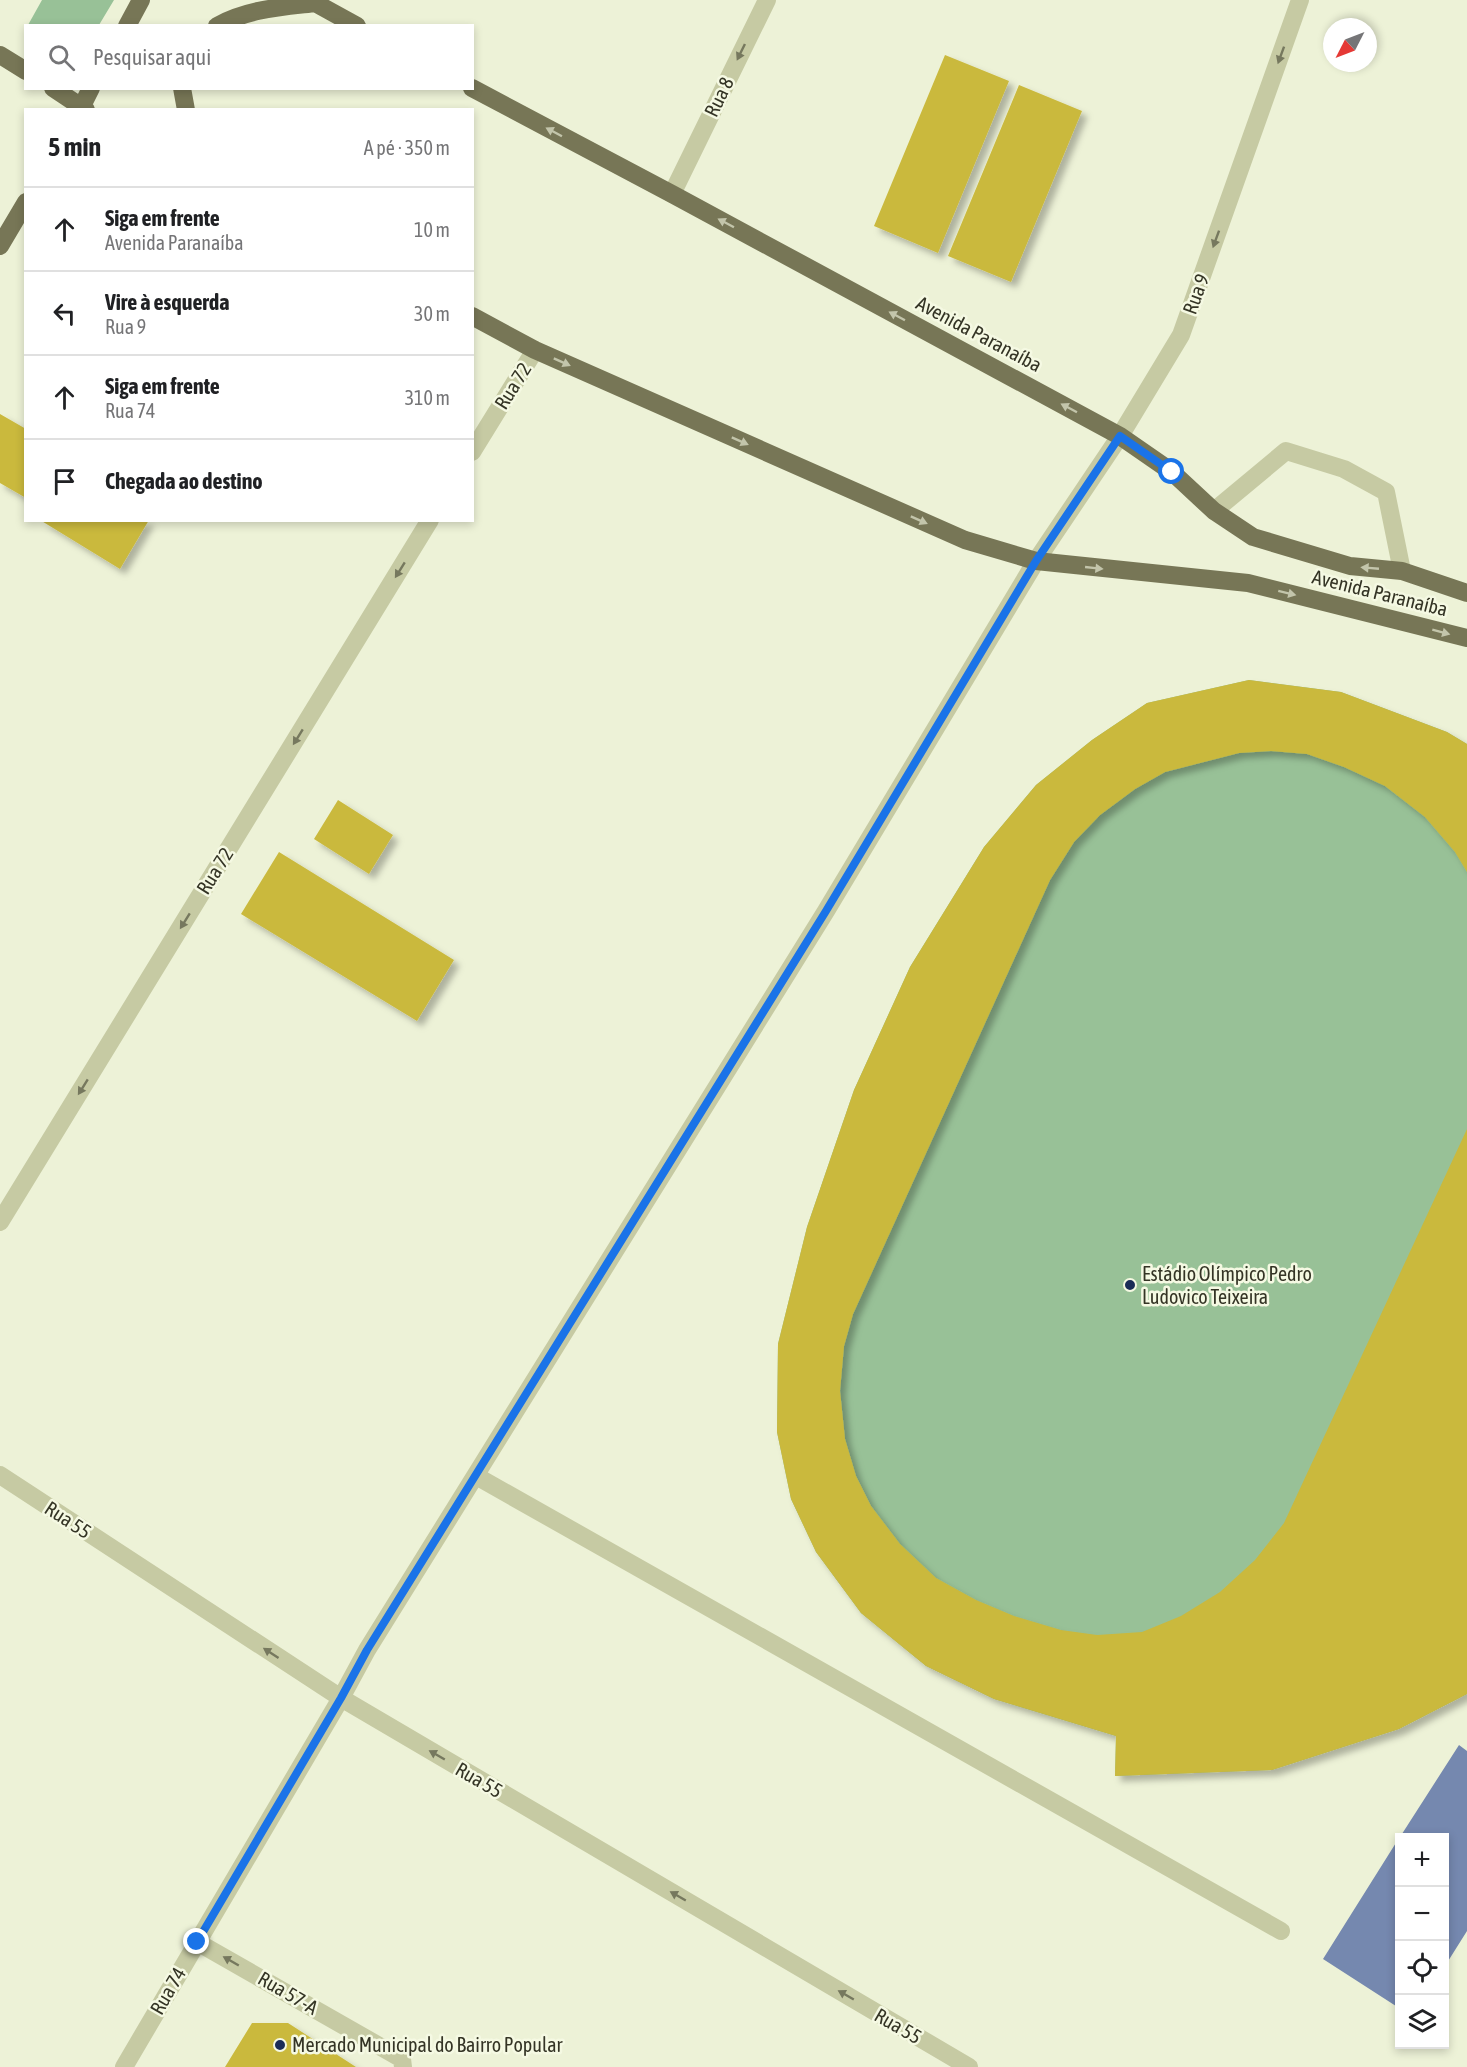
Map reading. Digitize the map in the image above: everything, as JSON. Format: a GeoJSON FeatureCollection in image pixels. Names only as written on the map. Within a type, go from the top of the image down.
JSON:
{"type":"FeatureCollection","features":[{"type":"Feature","properties":{"kind":"main road"},"geometry":{"type":"LineString","coordinates":[[128,24],[141,0]]}},
{"type":"Feature","properties":{"kind":"main road"},"geometry":{"type":"LineString","coordinates":[[221,24],[247,13],[313,2],[353,24]]}},
{"type":"Feature","properties":{"kind":"main road"},"geometry":{"type":"LineString","coordinates":[[0,55],[24,70]]}},
{"type":"Feature","properties":{"kind":"main road","name":"Avenida Paranaíba"},"geometry":{"type":"LineString","coordinates":[[474,89],[1120,436],[1172,472],[1214,511],[1253,537],[1350,566],[1402,571],[1467,593]]}},
{"type":"Feature","properties":{"kind":"main road"},"geometry":{"type":"LineString","coordinates":[[56,90],[81,108]]}},
{"type":"Feature","properties":{"kind":"main road"},"geometry":{"type":"LineString","coordinates":[[82,108],[90,90]]}},
{"type":"Feature","properties":{"kind":"main road"},"geometry":{"type":"LineString","coordinates":[[182,90],[186,108]]}},
{"type":"Feature","properties":{"kind":"main road"},"geometry":{"type":"LineString","coordinates":[[0,246],[24,205]]}},
{"type":"Feature","properties":{"kind":"main road","name":"Avenida Paranaíba"},"geometry":{"type":"LineString","coordinates":[[474,317],[535,350],[965,540],[1036,561],[1248,583],[1467,638]]}},
{"type":"Feature","properties":{"kind":"street","name":"Rua 8"},"geometry":{"type":"LineString","coordinates":[[672,194],[767,0]]}},
{"type":"Feature","properties":{"kind":"street","name":"Rua 9"},"geometry":{"type":"LineString","coordinates":[[1036,561],[1120,436],[1181,335],[1300,0]]}},
{"type":"Feature","properties":{"kind":"street","name":"Rua 72"},"geometry":{"type":"LineString","coordinates":[[474,449],[535,350]]}},
{"type":"Feature","properties":{"kind":"street"},"geometry":{"type":"LineString","coordinates":[[1214,511],[1286,451],[1344,469],[1386,492],[1402,571]]}},
{"type":"Feature","properties":{"kind":"street","name":"Rua 72"},"geometry":{"type":"LineString","coordinates":[[0,1222],[429,522]]}},
{"type":"Feature","properties":{"kind":"street","name":"Rua 74"},"geometry":{"type":"LineString","coordinates":[[124,2067],[367,1650],[826,911],[1036,561]]}},
{"type":"Feature","properties":{"kind":"street","name":"Rua 55"},"geometry":{"type":"LineString","coordinates":[[0,1475],[341,1698],[969,2067]]}},
{"type":"Feature","properties":{"kind":"street"},"geometry":{"type":"LineString","coordinates":[[476,1476],[1281,1931]]}},
{"type":"Feature","properties":{"kind":"street","name":"Rua 57-A"},"geometry":{"type":"LineString","coordinates":[[197,1942],[402,2059],[403,2067]]}},
{"type":"Feature","properties":{"kind":"green space"},"geometry":{"type":"Polygon","coordinates":[[[42,0],[114,0],[100,24],[29,24],[42,0]]]}},
{"type":"Feature","properties":{"kind":"green space","name":"Estádio Olímpico Pedro Ludovico Teixeira"},"geometry":{"type":"Polygon","coordinates":[[[1249,680],[1341,692],[1447,732],[1467,744],[1467,1694],[1399,1729],[1272,1770],[1115,1776],[1116,1736],[994,1699],[926,1666],[861,1613],[816,1552],[791,1499],[777,1432],[778,1344],[807,1227],[854,1090],[910,967],[984,847],[1036,785],[1092,740],[1147,703],[1249,680]]]}},
{"type":"Feature","properties":{"kind":"water"},"geometry":{"type":"Polygon","coordinates":[[[1459,1745],[1467,1751],[1467,1931],[1449,1960],[1449,1833],[1403,1833],[1459,1745]]]}},
{"type":"Feature","properties":{"kind":"water"},"geometry":{"type":"Polygon","coordinates":[[[1395,1844],[1395,2005],[1323,1959],[1395,1844]]]}},
{"type":"Feature","properties":{"kind":"building"},"geometry":{"type":"Polygon","coordinates":[[[945,55],[1009,81],[938,253],[874,226],[945,55]]]}},
{"type":"Feature","properties":{"kind":"building"},"geometry":{"type":"Polygon","coordinates":[[[1019,85],[1082,111],[1011,282],[948,256],[1019,85]]]}},
{"type":"Feature","properties":{"kind":"building"},"geometry":{"type":"Polygon","coordinates":[[[0,414],[24,428],[24,497],[0,483],[0,414]]]}},
{"type":"Feature","properties":{"kind":"building"},"geometry":{"type":"Polygon","coordinates":[[[43,522],[148,522],[120,569],[43,522]]]}},
{"type":"Feature","properties":{"kind":"building"},"geometry":{"type":"Polygon","coordinates":[[[1249,680],[1341,692],[1447,732],[1467,744],[1467,872],[1455,852],[1425,817],[1385,786],[1344,767],[1307,754],[1271,751],[1239,753],[1165,772],[1135,789],[1100,815],[1074,842],[1050,880],[853,1314],[844,1346],[840,1391],[845,1439],[856,1476],[871,1506],[900,1544],[936,1578],[976,1600],[1014,1616],[1061,1630],[1097,1635],[1142,1632],[1181,1616],[1220,1592],[1255,1560],[1284,1523],[1467,1129],[1467,1694],[1399,1729],[1272,1770],[1115,1776],[1116,1736],[994,1699],[926,1666],[861,1613],[816,1552],[791,1499],[777,1432],[778,1344],[807,1227],[854,1090],[910,967],[984,847],[1036,785],[1092,740],[1147,703],[1249,680]]]}},
{"type":"Feature","properties":{"kind":"building"},"geometry":{"type":"Polygon","coordinates":[[[338,800],[393,835],[369,874],[314,839],[338,800]]]}},
{"type":"Feature","properties":{"kind":"building"},"geometry":{"type":"Polygon","coordinates":[[[279,852],[454,960],[417,1021],[241,914],[279,852]]]}},
{"type":"Feature","properties":{"kind":"building","name":"Mercado Municipal do Bairro Popular"},"geometry":{"type":"Polygon","coordinates":[[[252,2023],[288,2023],[356,2067],[225,2067],[252,2023]]]}},
{"type":"Feature","properties":{"kind":"place","name":"Estádio Olímpico Pedro Ludovico Teixeira"},"geometry":{"type":"Point","coordinates":[1130,1285]}},
{"type":"Feature","properties":{"kind":"place","name":"Mercado Municipal do Bairro Popular"},"geometry":{"type":"Point","coordinates":[280,2045]}},
{"type":"Feature","properties":{"kind":"route"},"geometry":{"type":"LineString","coordinates":[[197,1942],[367,1650],[826,911],[1036,561],[1120,436],[1172,472]]}}]}
